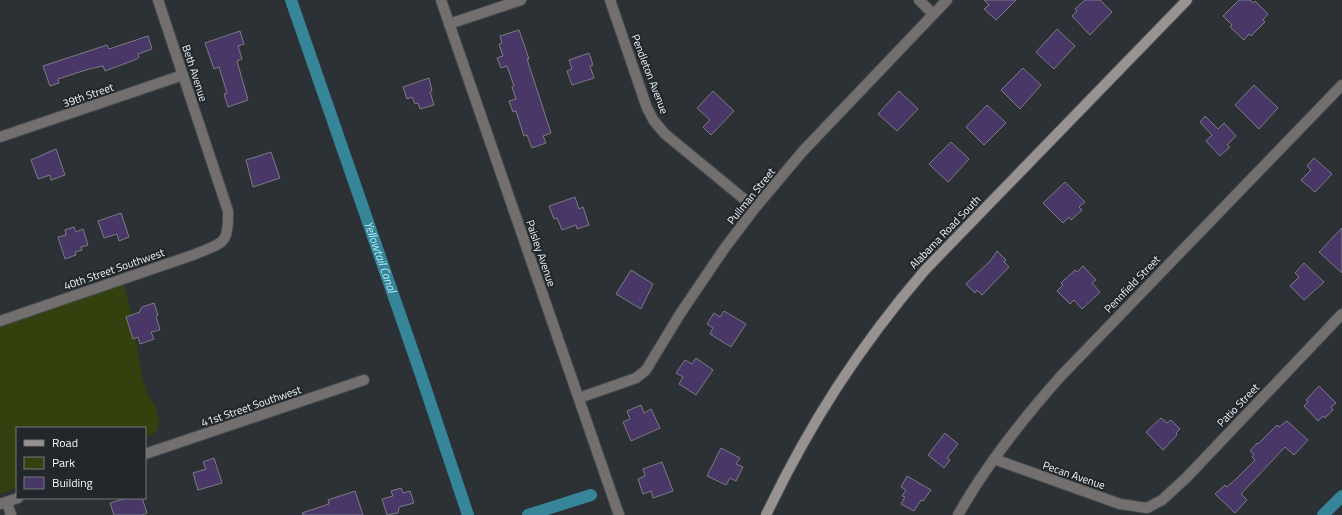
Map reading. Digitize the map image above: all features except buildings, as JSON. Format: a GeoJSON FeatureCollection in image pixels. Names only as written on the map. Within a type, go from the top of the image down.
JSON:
{"type":"FeatureCollection","features":[{"type":"Feature","properties":{"kind":"street","name":"Beth Avenue"},"geometry":{"type":"LineString","coordinates":[[158,0],[228,211],[229,232]]}},
{"type":"Feature","properties":{"kind":"street","name":"Paisley Avenue"},"geometry":{"type":"LineString","coordinates":[[441,0],[619,515]]}},
{"type":"Feature","properties":{"kind":"street"},"geometry":{"type":"LineString","coordinates":[[449,24],[521,0]]}},
{"type":"Feature","properties":{"kind":"street","name":"Pendleton Avenue"},"geometry":{"type":"LineString","coordinates":[[610,0],[647,108],[654,121],[665,134],[755,208]]}},
{"type":"Feature","properties":{"kind":"street"},"geometry":{"type":"LineString","coordinates":[[919,0],[932,13]]}},
{"type":"Feature","properties":{"kind":"street","name":"Pullman Street"},"geometry":{"type":"LineString","coordinates":[[579,398],[636,378],[646,370],[711,269],[755,208],[803,151],[932,13],[947,0]]}},
{"type":"Feature","properties":{"kind":"street","name":"Alabama Road South"},"geometry":{"type":"LineString","coordinates":[[766,515],[811,428],[848,369],[897,302],[925,270],[1187,0]]}},
{"type":"Feature","properties":{"kind":"street","name":"39th Street"},"geometry":{"type":"LineString","coordinates":[[0,137],[183,75]]}},
{"type":"Feature","properties":{"kind":"street","name":"Pennfield Street"},"geometry":{"type":"LineString","coordinates":[[958,515],[994,459],[1031,410],[1060,377],[1342,84]]}},
{"type":"Feature","properties":{"kind":"street","name":"40th Street Southwest"},"geometry":{"type":"LineString","coordinates":[[0,320],[193,255],[223,242],[229,232]]}},
{"type":"Feature","properties":{"kind":"street","name":"Patio Street"},"geometry":{"type":"LineString","coordinates":[[1147,508],[1162,500],[1186,478],[1342,314]]}},
{"type":"Feature","properties":{"kind":"street","name":"41st Street Southwest"},"geometry":{"type":"LineString","coordinates":[[146,454],[364,380]]}},
{"type":"Feature","properties":{"kind":"street","name":"Pecan Avenue"},"geometry":{"type":"LineString","coordinates":[[994,459],[1120,504],[1147,508]]}},
{"type":"Feature","properties":{"kind":"street"},"geometry":{"type":"LineString","coordinates":[[11,515],[4,503],[16,499]]}},
{"type":"Feature","properties":{"kind":"green space"},"geometry":{"type":"Polygon","coordinates":[[[124,284],[132,317],[142,377],[148,395],[155,405],[159,420],[157,432],[146,438],[146,427],[16,427],[16,488],[0,494],[0,325],[124,284]]]}},
{"type":"Feature","properties":{"kind":"waterway","name":"Yellowtail Canal"},"geometry":{"type":"LineString","coordinates":[[291,0],[468,515]]}},
{"type":"Feature","properties":{"kind":"waterway"},"geometry":{"type":"LineString","coordinates":[[528,515],[591,495]]}},
{"type":"Feature","properties":{"kind":"waterway"},"geometry":{"type":"LineString","coordinates":[[1323,515],[1342,496]]}}]}
